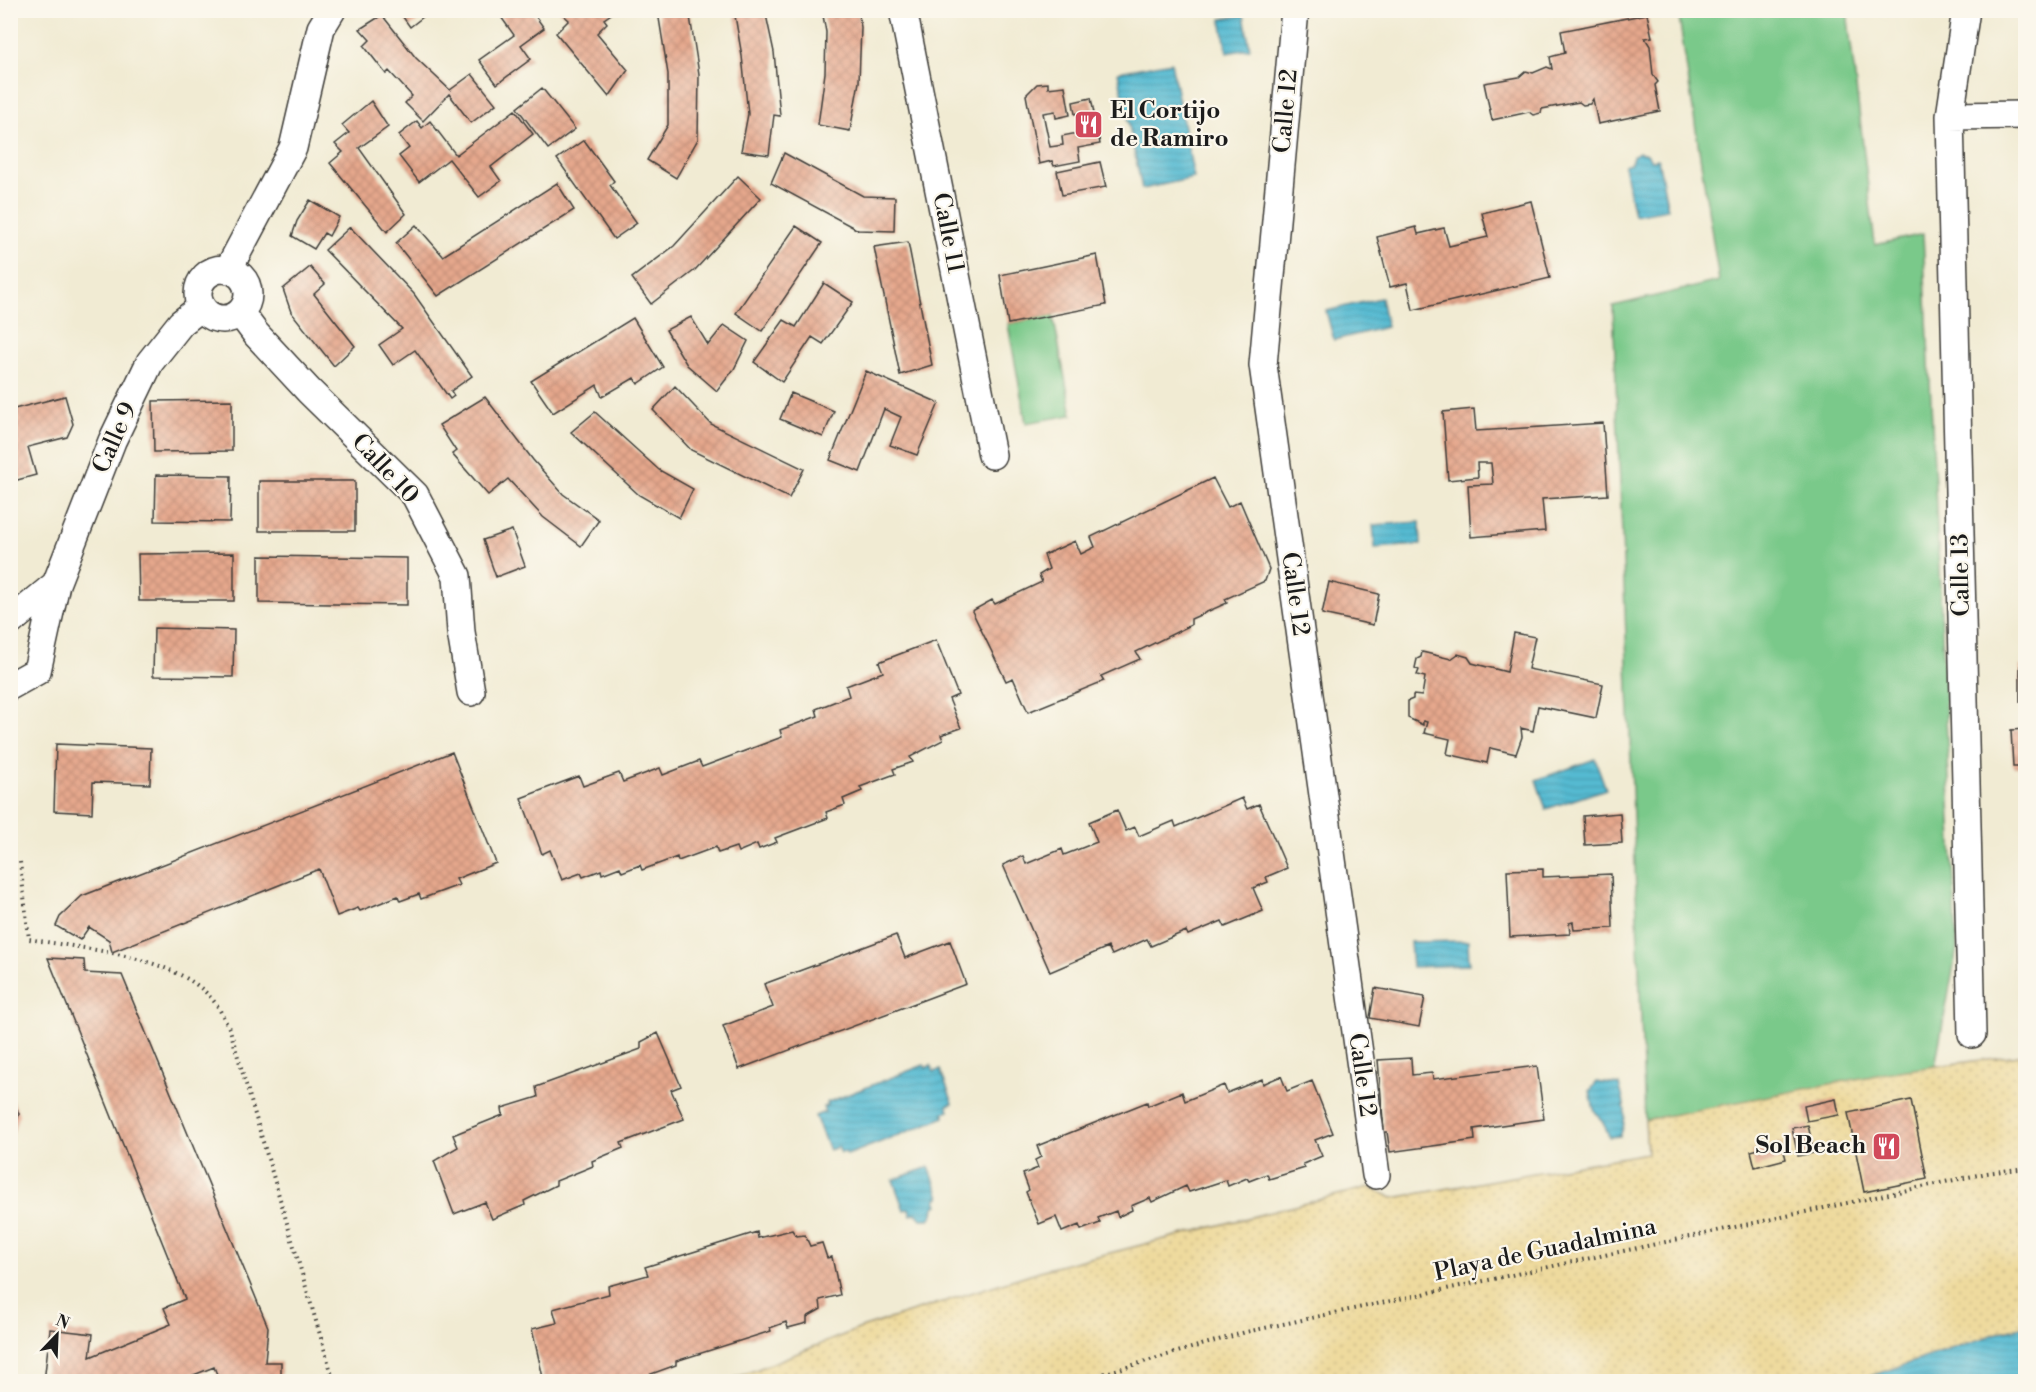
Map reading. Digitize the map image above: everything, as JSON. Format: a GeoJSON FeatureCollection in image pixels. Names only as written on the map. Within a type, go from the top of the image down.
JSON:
{"type":"FeatureCollection","features":[{"type":"Feature","properties":{"kind":"street","name":"Calle 11"},"geometry":{"type":"LineString","coordinates":[[903,10],[992,455]]}},
{"type":"Feature","properties":{"kind":"street","name":"Calle 12"},"geometry":{"type":"LineString","coordinates":[[1295,10],[1263,364],[1376,1175]]}},
{"type":"Feature","properties":{"kind":"street","name":"Calle 13"},"geometry":{"type":"LineString","coordinates":[[1966,10],[1950,116],[1972,1035]]}},
{"type":"Feature","properties":{"kind":"street"},"geometry":{"type":"LineString","coordinates":[[228,270],[293,148],[324,16]]}},
{"type":"Feature","properties":{"kind":"street"},"geometry":{"type":"LineString","coordinates":[[1950,116],[2025,115]]}},
{"type":"Feature","properties":{"kind":"street"},"geometry":{"type":"LineString","coordinates":[[222,268],[228,270],[239,273],[249,288],[246,306],[241,314],[214,319],[200,308],[196,290],[205,275],[222,268]]}},
{"type":"Feature","properties":{"kind":"street","name":"Calle 9"},"geometry":{"type":"LineString","coordinates":[[10,686],[37,671],[56,584],[112,441],[150,362],[181,323],[200,308]]}},
{"type":"Feature","properties":{"kind":"street","name":"Calle 10"},"geometry":{"type":"LineString","coordinates":[[241,314],[256,334],[309,391],[415,495],[457,576],[461,632],[471,692]]}},
{"type":"Feature","properties":{"kind":"street","name":"Calle 9"},"geometry":{"type":"LineString","coordinates":[[10,622],[56,584]]}},
{"type":"Feature","properties":{"kind":"path"},"geometry":{"type":"LineString","coordinates":[[20,862],[29,939],[145,960],[197,984],[213,999],[230,1030],[334,1382]]}},
{"type":"Feature","properties":{"kind":"path","name":"Playa de Guadalmina"},"geometry":{"type":"LineString","coordinates":[[1075,1382],[1246,1332],[1987,1173],[2025,1168]]}},
{"type":"Feature","properties":{"kind":"green space"},"geometry":{"type":"Polygon","coordinates":[[[1678,11],[1847,11],[1875,245],[1923,234],[1957,948],[1935,1066],[1645,1120],[1613,306],[1719,281],[1678,11]]]}},
{"type":"Feature","properties":{"kind":"green space"},"geometry":{"type":"Polygon","coordinates":[[[1053,315],[1072,415],[1026,423],[1008,324],[1053,315]]]}},
{"type":"Feature","properties":{"kind":"sand"},"geometry":{"type":"Polygon","coordinates":[[[2025,1054],[2025,1326],[1856,1381],[725,1382],[861,1328],[1043,1270],[1369,1187],[1393,1198],[1647,1153],[1645,1120],[1892,1072],[2025,1054]]]}},
{"type":"Feature","properties":{"kind":"water"},"geometry":{"type":"Polygon","coordinates":[[[1244,15],[1250,49],[1227,53],[1221,19],[1244,15]]]}},
{"type":"Feature","properties":{"kind":"water"},"geometry":{"type":"Polygon","coordinates":[[[1171,62],[1194,178],[1142,189],[1118,72],[1171,62]]]}},
{"type":"Feature","properties":{"kind":"water"},"geometry":{"type":"Polygon","coordinates":[[[1639,152],[1647,154],[1651,160],[1658,159],[1668,209],[1634,215],[1624,165],[1631,163],[1633,156],[1639,152]]]}},
{"type":"Feature","properties":{"kind":"water"},"geometry":{"type":"Polygon","coordinates":[[[1381,298],[1387,327],[1334,340],[1326,311],[1381,298]]]}},
{"type":"Feature","properties":{"kind":"water"},"geometry":{"type":"Polygon","coordinates":[[[1420,522],[1421,545],[1375,548],[1373,525],[1420,522]]]}},
{"type":"Feature","properties":{"kind":"water"},"geometry":{"type":"Polygon","coordinates":[[[1595,759],[1606,789],[1546,809],[1536,780],[1595,759]]]}},
{"type":"Feature","properties":{"kind":"water"},"geometry":{"type":"Polygon","coordinates":[[[1468,941],[1469,965],[1412,967],[1410,942],[1468,941]]]}},
{"type":"Feature","properties":{"kind":"water"},"geometry":{"type":"Polygon","coordinates":[[[924,1065],[926,1068],[931,1065],[934,1072],[940,1070],[953,1103],[947,1105],[949,1111],[943,1113],[945,1117],[847,1155],[845,1152],[841,1153],[838,1147],[829,1150],[815,1116],[825,1112],[823,1107],[827,1106],[826,1103],[924,1065]]]}},
{"type":"Feature","properties":{"kind":"water"},"geometry":{"type":"Polygon","coordinates":[[[1597,1082],[1619,1085],[1625,1110],[1620,1136],[1609,1137],[1594,1109],[1590,1091],[1597,1082]]]}},
{"type":"Feature","properties":{"kind":"water"},"geometry":{"type":"Polygon","coordinates":[[[929,1167],[940,1197],[936,1199],[938,1205],[934,1207],[929,1219],[921,1219],[916,1213],[911,1215],[909,1208],[904,1210],[893,1180],[929,1167]]]}},
{"type":"Feature","properties":{"kind":"water"},"geometry":{"type":"Polygon","coordinates":[[[2025,1326],[2025,1381],[1856,1381],[2001,1332],[2025,1326]]]}},
{"type":"Feature","properties":{"kind":"building"},"geometry":{"type":"Polygon","coordinates":[[[398,10],[432,10],[410,27],[398,10]]]}},
{"type":"Feature","properties":{"kind":"building"},"geometry":{"type":"Polygon","coordinates":[[[496,10],[531,10],[544,28],[521,45],[531,59],[497,84],[479,60],[514,35],[496,10]]]}},
{"type":"Feature","properties":{"kind":"building"},"geometry":{"type":"Polygon","coordinates":[[[558,10],[617,10],[604,19],[607,23],[597,33],[628,70],[609,97],[556,33],[569,20],[558,10]]]}},
{"type":"Feature","properties":{"kind":"building"},"geometry":{"type":"Polygon","coordinates":[[[689,10],[699,74],[698,139],[676,178],[647,160],[668,125],[668,74],[658,12],[689,10]]]}},
{"type":"Feature","properties":{"kind":"building"},"geometry":{"type":"Polygon","coordinates":[[[734,10],[765,10],[774,52],[780,116],[774,115],[769,155],[741,151],[748,114],[734,10]]]}},
{"type":"Feature","properties":{"kind":"building"},"geometry":{"type":"Polygon","coordinates":[[[822,10],[858,10],[861,27],[859,82],[850,131],[818,125],[825,73],[826,32],[822,10]]]}},
{"type":"Feature","properties":{"kind":"building"},"geometry":{"type":"Polygon","coordinates":[[[1647,14],[1652,37],[1645,38],[1650,46],[1653,75],[1658,82],[1655,85],[1660,111],[1598,124],[1593,99],[1590,104],[1583,105],[1579,102],[1542,109],[1541,113],[1533,115],[1529,112],[1492,120],[1484,83],[1519,77],[1526,71],[1533,73],[1547,67],[1552,69],[1550,57],[1565,53],[1561,31],[1647,14]]]}},
{"type":"Feature","properties":{"kind":"building"},"geometry":{"type":"Polygon","coordinates":[[[382,15],[416,58],[450,90],[472,74],[496,104],[471,123],[449,94],[423,121],[405,103],[412,96],[389,71],[386,74],[364,46],[370,40],[360,29],[382,15]]]}},
{"type":"Feature","properties":{"kind":"building","name":"El Cortijo de Ramiro"},"geometry":{"type":"Polygon","coordinates":[[[1048,83],[1048,88],[1065,86],[1070,115],[1056,118],[1055,111],[1043,113],[1050,147],[1063,145],[1062,136],[1083,132],[1079,113],[1075,114],[1073,102],[1091,98],[1100,144],[1078,148],[1080,161],[1054,166],[1052,161],[1039,164],[1026,95],[1037,84],[1048,83]]]}},
{"type":"Feature","properties":{"kind":"building"},"geometry":{"type":"Polygon","coordinates":[[[542,88],[575,129],[548,149],[517,108],[542,88]]]}},
{"type":"Feature","properties":{"kind":"building"},"geometry":{"type":"Polygon","coordinates":[[[371,101],[388,127],[359,148],[406,214],[387,232],[330,163],[343,152],[335,144],[349,133],[342,125],[371,101]]]}},
{"type":"Feature","properties":{"kind":"building"},"geometry":{"type":"Polygon","coordinates":[[[515,110],[533,134],[491,167],[501,181],[479,197],[449,159],[419,182],[399,156],[409,148],[399,135],[417,121],[422,128],[430,121],[456,155],[515,110]]]}},
{"type":"Feature","properties":{"kind":"building"},"geometry":{"type":"Polygon","coordinates":[[[584,140],[614,181],[610,185],[637,223],[614,239],[557,159],[584,140]]]}},
{"type":"Feature","properties":{"kind":"building"},"geometry":{"type":"Polygon","coordinates":[[[784,153],[863,196],[895,197],[894,231],[858,230],[771,183],[784,153]]]}},
{"type":"Feature","properties":{"kind":"building"},"geometry":{"type":"Polygon","coordinates":[[[1100,162],[1106,187],[1062,195],[1057,171],[1100,162]]]}},
{"type":"Feature","properties":{"kind":"building"},"geometry":{"type":"Polygon","coordinates":[[[738,176],[761,198],[695,270],[651,304],[632,278],[674,246],[738,176]]]}},
{"type":"Feature","properties":{"kind":"building"},"geometry":{"type":"Polygon","coordinates":[[[557,183],[574,210],[438,296],[396,243],[416,225],[443,256],[557,183]]]}},
{"type":"Feature","properties":{"kind":"building"},"geometry":{"type":"Polygon","coordinates":[[[310,200],[339,217],[329,236],[324,233],[314,249],[292,236],[297,221],[310,200]]]}},
{"type":"Feature","properties":{"kind":"building"},"geometry":{"type":"Polygon","coordinates":[[[1531,201],[1550,278],[1413,310],[1407,283],[1390,287],[1377,237],[1416,227],[1418,234],[1444,228],[1449,246],[1488,237],[1482,213],[1531,201]]]}},
{"type":"Feature","properties":{"kind":"building"},"geometry":{"type":"Polygon","coordinates":[[[796,226],[822,243],[762,331],[736,313],[796,226]]]}},
{"type":"Feature","properties":{"kind":"building"},"geometry":{"type":"Polygon","coordinates":[[[350,227],[414,294],[472,376],[451,391],[454,396],[450,399],[415,350],[393,365],[379,345],[402,329],[325,250],[350,227]]]}},
{"type":"Feature","properties":{"kind":"building"},"geometry":{"type":"Polygon","coordinates":[[[908,242],[932,365],[900,375],[874,247],[908,242]]]}},
{"type":"Feature","properties":{"kind":"building"},"geometry":{"type":"Polygon","coordinates":[[[1097,255],[1106,305],[1008,324],[1000,275],[1097,255]]]}},
{"type":"Feature","properties":{"kind":"building"},"geometry":{"type":"Polygon","coordinates":[[[310,267],[325,284],[314,294],[355,346],[334,366],[291,312],[283,289],[310,267]]]}},
{"type":"Feature","properties":{"kind":"building"},"geometry":{"type":"Polygon","coordinates":[[[824,283],[853,302],[823,344],[812,337],[782,382],[754,362],[784,320],[796,327],[824,283]]]}},
{"type":"Feature","properties":{"kind":"building"},"geometry":{"type":"Polygon","coordinates":[[[691,317],[708,345],[724,325],[748,341],[734,369],[717,391],[687,365],[666,330],[691,317]]]}},
{"type":"Feature","properties":{"kind":"building"},"geometry":{"type":"Polygon","coordinates":[[[633,318],[663,367],[638,384],[634,378],[602,397],[597,385],[553,413],[531,381],[633,318]]]}},
{"type":"Feature","properties":{"kind":"building"},"geometry":{"type":"Polygon","coordinates":[[[866,371],[939,403],[917,455],[890,445],[901,417],[884,409],[860,472],[830,460],[866,371]]]}},
{"type":"Feature","properties":{"kind":"building"},"geometry":{"type":"Polygon","coordinates":[[[675,386],[711,424],[804,469],[789,498],[691,450],[653,410],[675,386]]]}},
{"type":"Feature","properties":{"kind":"building"},"geometry":{"type":"Polygon","coordinates":[[[791,393],[834,411],[823,437],[780,419],[791,393]]]}},
{"type":"Feature","properties":{"kind":"building"},"geometry":{"type":"Polygon","coordinates":[[[65,396],[73,424],[67,437],[28,447],[36,475],[10,482],[10,410],[65,396]]]}},
{"type":"Feature","properties":{"kind":"building"},"geometry":{"type":"Polygon","coordinates":[[[485,397],[533,460],[563,494],[599,520],[581,546],[543,517],[508,479],[488,495],[452,454],[456,451],[439,425],[485,397]]]}},
{"type":"Feature","properties":{"kind":"building"},"geometry":{"type":"Polygon","coordinates":[[[232,400],[232,451],[154,452],[153,401],[232,400]]]}},
{"type":"Feature","properties":{"kind":"building"},"geometry":{"type":"Polygon","coordinates":[[[1474,409],[1476,431],[1603,423],[1608,495],[1542,499],[1545,531],[1471,537],[1468,485],[1493,484],[1491,463],[1477,463],[1478,477],[1448,480],[1443,412],[1474,409]]]}},
{"type":"Feature","properties":{"kind":"building"},"geometry":{"type":"Polygon","coordinates":[[[595,412],[659,470],[693,489],[679,518],[639,495],[571,432],[595,412]]]}},
{"type":"Feature","properties":{"kind":"building"},"geometry":{"type":"Polygon","coordinates":[[[156,475],[231,476],[230,522],[155,521],[156,475]]]}},
{"type":"Feature","properties":{"kind":"building"},"geometry":{"type":"Polygon","coordinates":[[[1213,478],[1228,507],[1240,501],[1269,569],[1265,581],[1225,599],[1227,603],[1191,619],[1191,625],[1136,652],[1140,659],[1101,676],[1104,681],[1028,712],[1013,678],[1006,681],[972,611],[992,600],[995,604],[1042,582],[1039,575],[1049,569],[1044,555],[1075,541],[1081,554],[1095,547],[1091,537],[1213,478]]]}},
{"type":"Feature","properties":{"kind":"building"},"geometry":{"type":"Polygon","coordinates":[[[259,481],[355,481],[355,531],[259,531],[259,481]]]}},
{"type":"Feature","properties":{"kind":"building"},"geometry":{"type":"Polygon","coordinates":[[[512,530],[525,566],[496,577],[483,540],[512,530]]]}},
{"type":"Feature","properties":{"kind":"building"},"geometry":{"type":"Polygon","coordinates":[[[234,553],[234,601],[139,601],[138,554],[234,553]]]}},
{"type":"Feature","properties":{"kind":"building"},"geometry":{"type":"Polygon","coordinates":[[[259,556],[407,558],[407,605],[259,603],[259,556]]]}},
{"type":"Feature","properties":{"kind":"building"},"geometry":{"type":"Polygon","coordinates":[[[1329,582],[1379,594],[1373,625],[1322,614],[1329,582]]]}},
{"type":"Feature","properties":{"kind":"building"},"geometry":{"type":"Polygon","coordinates":[[[154,628],[234,630],[233,677],[153,676],[154,628]]]}},
{"type":"Feature","properties":{"kind":"building"},"geometry":{"type":"Polygon","coordinates":[[[1514,633],[1535,637],[1528,669],[1603,684],[1596,718],[1538,706],[1533,731],[1521,728],[1522,737],[1516,754],[1490,748],[1487,763],[1447,754],[1450,739],[1424,733],[1427,722],[1423,721],[1423,725],[1408,718],[1408,701],[1413,699],[1413,695],[1422,696],[1425,677],[1417,675],[1419,670],[1415,668],[1417,659],[1421,657],[1422,652],[1451,659],[1458,654],[1468,657],[1472,663],[1507,672],[1514,633]]]}},
{"type":"Feature","properties":{"kind":"building"},"geometry":{"type":"Polygon","coordinates":[[[936,640],[958,695],[949,699],[961,728],[941,735],[943,740],[910,757],[913,762],[893,769],[895,774],[860,787],[862,791],[843,799],[845,805],[826,812],[828,818],[775,838],[777,842],[759,849],[757,844],[738,852],[736,847],[718,853],[716,847],[678,861],[677,857],[642,870],[640,865],[622,872],[620,867],[602,874],[601,870],[583,877],[581,873],[562,880],[550,850],[542,854],[521,798],[579,776],[583,786],[619,773],[623,782],[660,768],[663,775],[699,761],[702,767],[782,737],[780,730],[818,716],[816,709],[849,696],[846,686],[883,672],[879,662],[936,640]]]}},
{"type":"Feature","properties":{"kind":"building"},"geometry":{"type":"Polygon","coordinates":[[[2020,666],[2026,666],[2026,702],[2020,702],[2020,666]]]}},
{"type":"Feature","properties":{"kind":"building"},"geometry":{"type":"Polygon","coordinates":[[[2026,729],[2026,767],[2013,767],[2011,730],[2026,729]]]}},
{"type":"Feature","properties":{"kind":"building"},"geometry":{"type":"Polygon","coordinates":[[[56,744],[151,748],[150,784],[93,782],[92,813],[54,811],[56,744]]]}},
{"type":"Feature","properties":{"kind":"building"},"geometry":{"type":"Polygon","coordinates":[[[452,752],[496,863],[456,879],[459,885],[421,899],[419,894],[400,901],[398,896],[360,911],[358,908],[337,916],[319,869],[112,952],[109,940],[89,927],[80,940],[56,926],[60,917],[82,896],[452,752]]]}},
{"type":"Feature","properties":{"kind":"building"},"geometry":{"type":"Polygon","coordinates":[[[1242,798],[1247,809],[1259,804],[1287,868],[1266,877],[1268,882],[1253,888],[1263,911],[1225,927],[1222,921],[1188,935],[1186,931],[1151,946],[1147,939],[1112,955],[1108,947],[1050,972],[1003,865],[1023,856],[1026,864],[1062,849],[1064,855],[1097,842],[1089,822],[1117,810],[1126,831],[1135,827],[1139,836],[1174,821],[1176,827],[1242,798]]]}},
{"type":"Feature","properties":{"kind":"building"},"geometry":{"type":"Polygon","coordinates":[[[1620,813],[1622,843],[1585,845],[1583,816],[1620,813]]]}},
{"type":"Feature","properties":{"kind":"building"},"geometry":{"type":"Polygon","coordinates":[[[1543,869],[1543,877],[1611,874],[1613,928],[1574,930],[1573,922],[1569,923],[1570,934],[1510,937],[1507,870],[1543,869]]]}},
{"type":"Feature","properties":{"kind":"building"},"geometry":{"type":"Polygon","coordinates":[[[896,935],[905,958],[950,941],[966,984],[739,1069],[723,1026],[773,1007],[764,984],[896,935]]]}},
{"type":"Feature","properties":{"kind":"building"},"geometry":{"type":"Polygon","coordinates":[[[48,958],[84,960],[85,973],[122,975],[268,1327],[265,1362],[281,1362],[281,1382],[220,1382],[214,1367],[176,1382],[44,1382],[50,1329],[93,1334],[90,1357],[171,1324],[164,1308],[185,1299],[48,958]]]}},
{"type":"Feature","properties":{"kind":"building"},"geometry":{"type":"Polygon","coordinates":[[[1375,988],[1425,997],[1419,1027],[1370,1018],[1375,988]]]}},
{"type":"Feature","properties":{"kind":"building"},"geometry":{"type":"Polygon","coordinates":[[[658,1033],[681,1086],[671,1090],[684,1119],[621,1143],[623,1148],[592,1161],[593,1166],[556,1181],[556,1185],[524,1201],[525,1205],[492,1219],[485,1202],[454,1214],[434,1161],[458,1147],[453,1135],[503,1115],[502,1108],[538,1097],[536,1087],[641,1049],[641,1042],[658,1033]]]}},
{"type":"Feature","properties":{"kind":"building"},"geometry":{"type":"Polygon","coordinates":[[[1411,1058],[1412,1075],[1432,1073],[1433,1079],[1537,1066],[1544,1119],[1474,1129],[1475,1140],[1390,1152],[1387,1132],[1384,1132],[1378,1060],[1411,1058]]]}},
{"type":"Feature","properties":{"kind":"building"},"geometry":{"type":"Polygon","coordinates":[[[1281,1076],[1287,1091],[1312,1081],[1333,1133],[1315,1140],[1322,1156],[1303,1164],[1305,1168],[1269,1179],[1267,1174],[1249,1181],[1247,1178],[1228,1186],[1226,1180],[1189,1192],[1186,1186],[1152,1202],[1150,1198],[1131,1206],[1132,1210],[1118,1217],[1116,1211],[1098,1218],[1100,1223],[1081,1230],[1079,1225],[1062,1232],[1056,1217],[1039,1224],[1026,1192],[1029,1190],[1023,1174],[1038,1168],[1035,1160],[1041,1157],[1037,1146],[1147,1102],[1148,1106],[1182,1092],[1185,1101],[1224,1085],[1227,1093],[1262,1079],[1263,1084],[1281,1076]]]}},
{"type":"Feature","properties":{"kind":"building"},"geometry":{"type":"Polygon","coordinates":[[[10,1094],[19,1114],[11,1141],[10,1141],[10,1094]]]}},
{"type":"Feature","properties":{"kind":"building"},"geometry":{"type":"Polygon","coordinates":[[[1836,1099],[1839,1115],[1807,1121],[1804,1106],[1836,1099]]]}},
{"type":"Feature","properties":{"kind":"building","name":"Sol Beach"},"geometry":{"type":"Polygon","coordinates":[[[1911,1100],[1927,1179],[1864,1192],[1848,1113],[1911,1100]]]}},
{"type":"Feature","properties":{"kind":"building"},"geometry":{"type":"Polygon","coordinates":[[[1808,1125],[1814,1153],[1798,1156],[1792,1128],[1808,1125]]]}},
{"type":"Feature","properties":{"kind":"building"},"geometry":{"type":"Polygon","coordinates":[[[1782,1143],[1786,1159],[1755,1167],[1751,1151],[1782,1143]]]}},
{"type":"Feature","properties":{"kind":"building"},"geometry":{"type":"Polygon","coordinates":[[[792,1230],[796,1236],[805,1235],[810,1246],[822,1243],[827,1258],[832,1257],[840,1295],[820,1300],[821,1309],[807,1317],[807,1323],[788,1328],[786,1322],[770,1328],[771,1331],[676,1361],[676,1365],[640,1378],[638,1382],[544,1382],[532,1329],[557,1323],[553,1309],[609,1294],[608,1286],[648,1275],[645,1267],[757,1232],[758,1238],[792,1230]]]}},
{"type":"Feature","properties":{"kind":"place","name":"El Cortijo de Ramiro"},"geometry":{"type":"Point","coordinates":[1089,125]}},
{"type":"Feature","properties":{"kind":"place","name":"Sol Beach"},"geometry":{"type":"Point","coordinates":[1887,1146]}}]}
